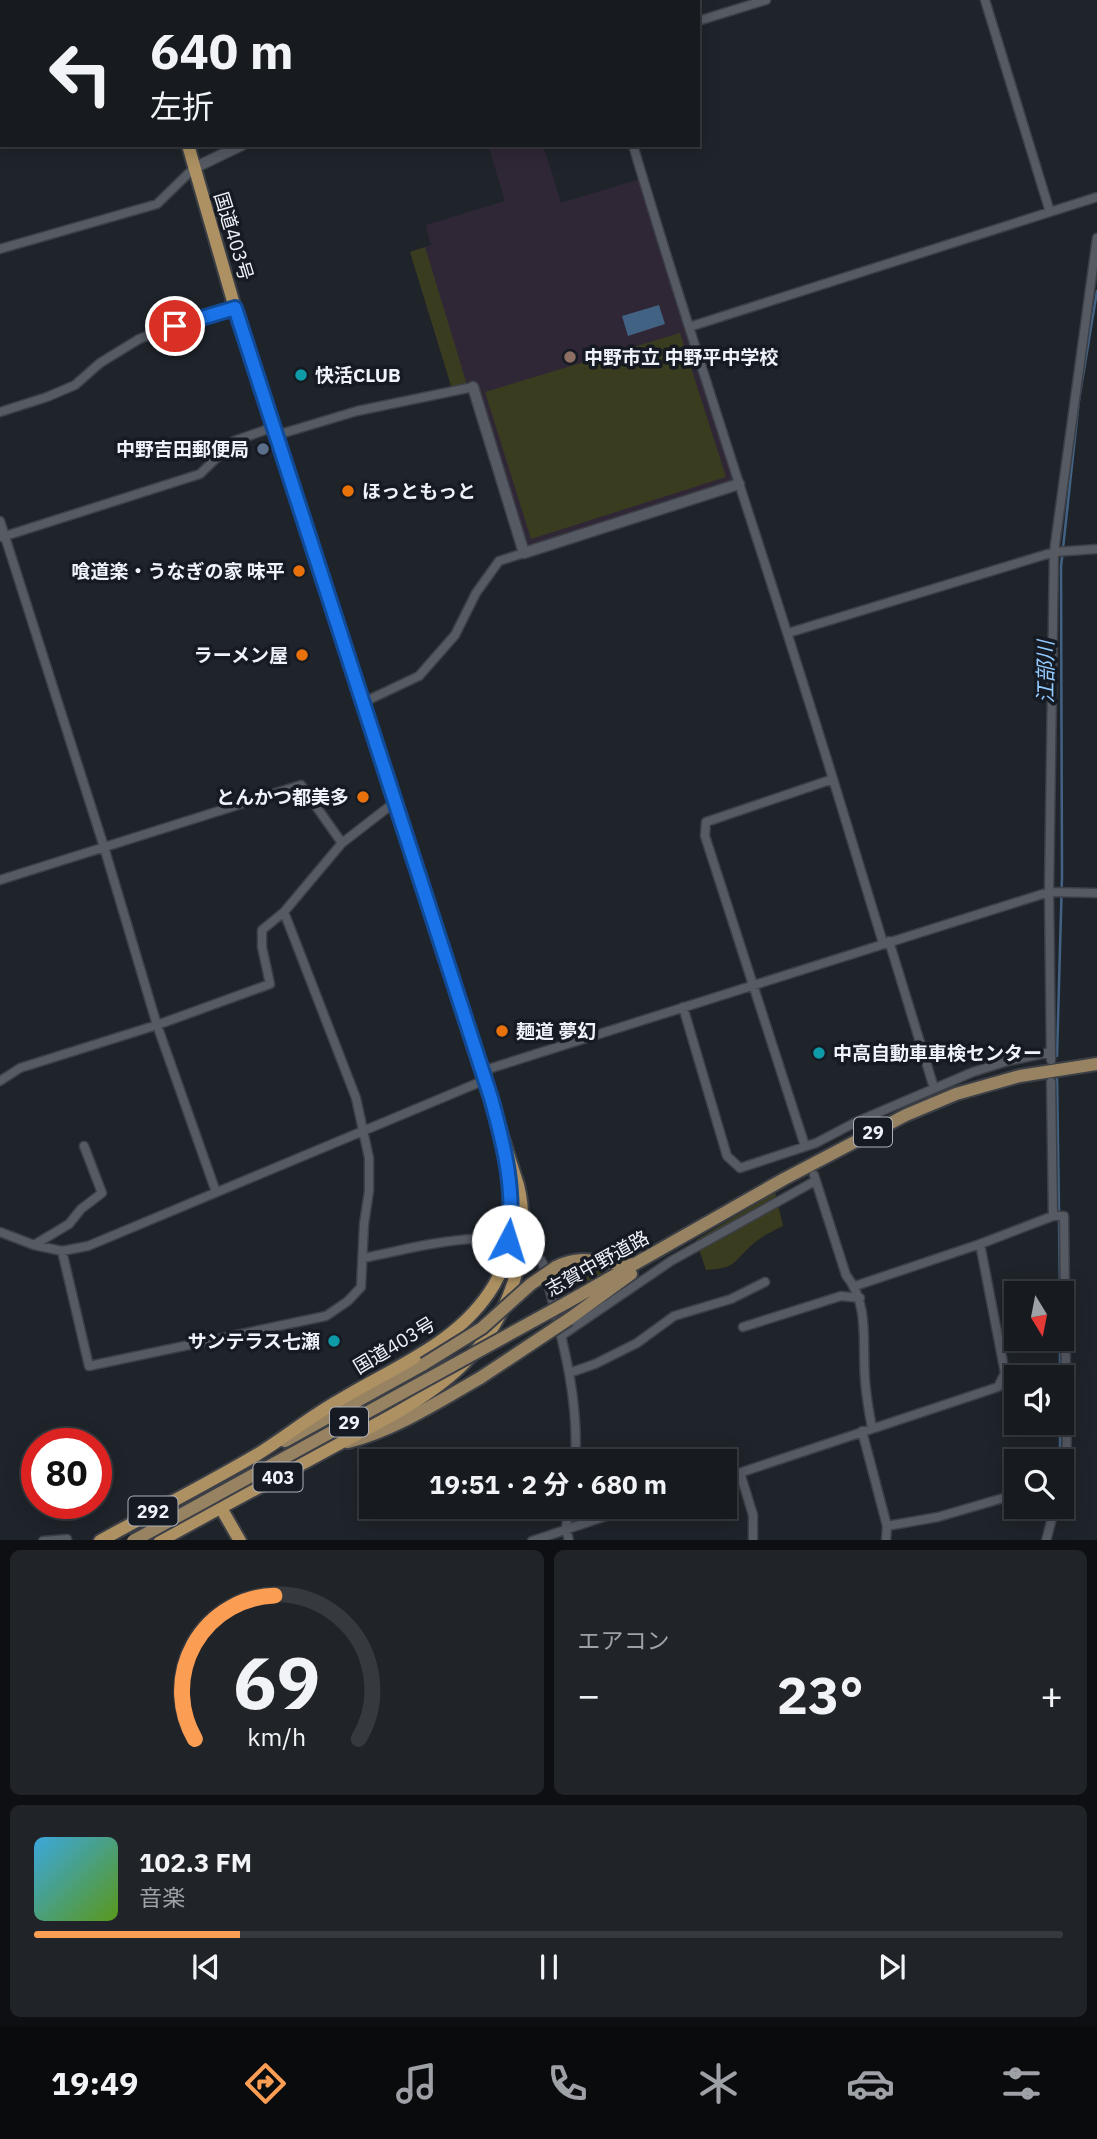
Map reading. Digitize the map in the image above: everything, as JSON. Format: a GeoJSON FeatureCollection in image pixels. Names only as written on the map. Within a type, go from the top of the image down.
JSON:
{"type":"FeatureCollection","features":[{"type":"Feature","properties":{"kind":"highway","name":"国道403号"},"geometry":{"type":"LineString","coordinates":[[189,147],[235,308],[484,1075],[520,1195],[523,1221],[522,1245],[510,1293],[489,1334],[475,1354],[443,1383],[335,1446],[220,1507]]}},
{"type":"Feature","properties":{"kind":"highway","name":"国道403号"},"geometry":{"type":"LineString","coordinates":[[207,1482],[260,1453],[340,1399],[435,1346],[465,1321],[483,1300],[497,1279],[506,1257],[508,1241],[511,1207],[501,1137]]}},
{"type":"Feature","properties":{"kind":"highway"},"geometry":{"type":"LineString","coordinates":[[465,1321],[475,1324],[489,1334]]}},
{"type":"Feature","properties":{"kind":"highway"},"geometry":{"type":"LineString","coordinates":[[207,1482],[239,1540]]}},
{"type":"Feature","properties":{"kind":"highway","name":"292"},"geometry":{"type":"LineString","coordinates":[[102,1540],[207,1482]]}},
{"type":"Feature","properties":{"kind":"highway","name":"292"},"geometry":{"type":"LineString","coordinates":[[162,1540],[220,1507]]}},
{"type":"Feature","properties":{"kind":"main road","name":"志賀中野道路"},"geometry":{"type":"LineString","coordinates":[[135,1540],[667,1247],[784,1178],[906,1115],[956,1094],[1020,1076],[1097,1064]]}},
{"type":"Feature","properties":{"kind":"main road","name":"29"},"geometry":{"type":"LineString","coordinates":[[335,1446],[374,1435],[480,1378],[569,1319],[667,1247]]}},
{"type":"Feature","properties":{"kind":"main road","name":"29"},"geometry":{"type":"LineString","coordinates":[[260,1453],[424,1364],[482,1328],[531,1284],[556,1267],[571,1260],[591,1259],[624,1265],[634,1264]]}},
{"type":"Feature","properties":{"kind":"street"},"geometry":{"type":"LineString","coordinates":[[700,20],[766,0]]}},
{"type":"Feature","properties":{"kind":"street"},"geometry":{"type":"LineString","coordinates":[[985,0],[1050,212]]}},
{"type":"Feature","properties":{"kind":"street"},"geometry":{"type":"LineString","coordinates":[[0,249],[157,204],[194,168],[238,147]]}},
{"type":"Feature","properties":{"kind":"street"},"geometry":{"type":"LineString","coordinates":[[634,147],[833,779],[934,1088]]}},
{"type":"Feature","properties":{"kind":"street"},"geometry":{"type":"LineString","coordinates":[[689,327],[1097,197]]}},
{"type":"Feature","properties":{"kind":"street"},"geometry":{"type":"LineString","coordinates":[[683,1007],[727,1156],[740,1168],[805,1146],[934,1088],[1008,1061],[1051,1056],[1049,892],[1055,552],[1097,239]]}},
{"type":"Feature","properties":{"kind":"street"},"geometry":{"type":"LineString","coordinates":[[0,412],[75,385],[100,363],[139,339],[193,319],[235,308]]}},
{"type":"Feature","properties":{"kind":"street"},"geometry":{"type":"LineString","coordinates":[[2,537],[200,474],[234,441],[357,411],[473,387],[524,553]]}},
{"type":"Feature","properties":{"kind":"street"},"geometry":{"type":"LineString","coordinates":[[362,703],[419,676],[456,635],[476,593],[499,561],[739,484]]}},
{"type":"Feature","properties":{"kind":"street"},"geometry":{"type":"LineString","coordinates":[[0,522],[2,537],[104,847],[157,1025],[216,1192]]}},
{"type":"Feature","properties":{"kind":"street"},"geometry":{"type":"LineString","coordinates":[[788,633],[1055,552],[1097,549]]}},
{"type":"Feature","properties":{"kind":"street"},"geometry":{"type":"LineString","coordinates":[[805,1146],[705,836],[706,822],[833,779]]}},
{"type":"Feature","properties":{"kind":"street"},"geometry":{"type":"LineString","coordinates":[[0,880],[301,785],[342,843]]}},
{"type":"Feature","properties":{"kind":"street"},"geometry":{"type":"LineString","coordinates":[[0,1081],[20,1068],[157,1025],[270,984],[262,947],[262,930],[284,912],[342,843],[395,802]]}},
{"type":"Feature","properties":{"kind":"street"},"geometry":{"type":"LineString","coordinates":[[0,1232],[34,1245],[62,1251],[88,1246],[362,1130],[484,1075],[683,1007],[1049,892],[1097,893]]}},
{"type":"Feature","properties":{"kind":"street"},"geometry":{"type":"LineString","coordinates":[[62,1251],[89,1366],[326,1316],[348,1301],[361,1287],[369,1158],[356,1098],[284,912]]}},
{"type":"Feature","properties":{"kind":"street"},"geometry":{"type":"LineString","coordinates":[[1051,1082],[1053,1216]]}},
{"type":"Feature","properties":{"kind":"street"},"geometry":{"type":"LineString","coordinates":[[34,1245],[69,1224],[81,1209],[102,1193],[84,1146]]}},
{"type":"Feature","properties":{"kind":"street"},"geometry":{"type":"LineString","coordinates":[[561,1336],[671,1261],[814,1178],[846,1275],[860,1298],[866,1356],[864,1377],[872,1428]]}},
{"type":"Feature","properties":{"kind":"street"},"geometry":{"type":"LineString","coordinates":[[855,1286],[1053,1216],[1064,1216],[1065,1449]]}},
{"type":"Feature","properties":{"kind":"street"},"geometry":{"type":"LineString","coordinates":[[363,1258],[474,1238],[508,1241],[522,1245],[538,1255],[543,1264],[569,1373],[577,1431],[576,1449]]}},
{"type":"Feature","properties":{"kind":"street"},"geometry":{"type":"LineString","coordinates":[[737,1474],[998,1387],[1005,1373],[980,1244]]}},
{"type":"Feature","properties":{"kind":"street"},"geometry":{"type":"LineString","coordinates":[[569,1373],[595,1364],[637,1343],[674,1316],[731,1300],[765,1282]]}},
{"type":"Feature","properties":{"kind":"street"},"geometry":{"type":"LineString","coordinates":[[743,1327],[841,1296],[860,1298]]}},
{"type":"Feature","properties":{"kind":"street"},"geometry":{"type":"LineString","coordinates":[[862,1431],[887,1525],[886,1540]]}},
{"type":"Feature","properties":{"kind":"street"},"geometry":{"type":"LineString","coordinates":[[740,1473],[753,1515],[753,1540]]}},
{"type":"Feature","properties":{"kind":"street"},"geometry":{"type":"LineString","coordinates":[[887,1525],[938,1517],[1004,1498]]}},
{"type":"Feature","properties":{"kind":"street"},"geometry":{"type":"LineString","coordinates":[[567,1519],[569,1540]]}},
{"type":"Feature","properties":{"kind":"street"},"geometry":{"type":"LineString","coordinates":[[535,1540],[595,1519]]}},
{"type":"Feature","properties":{"kind":"street"},"geometry":{"type":"LineString","coordinates":[[1046,1540],[1052,1519]]}},
{"type":"Feature","properties":{"kind":"shaded area","name":"中野市立 中野平中学校"},"geometry":{"type":"Polygon","coordinates":[[[489,147],[544,147],[561,203],[643,178],[739,484],[524,553],[473,387],[453,392],[410,252],[431,245],[426,225],[505,201],[489,147]]]}},
{"type":"Feature","properties":{"kind":"green space"},"geometry":{"type":"Polygon","coordinates":[[[425,247],[468,388],[453,392],[410,252],[425,247]]]}},
{"type":"Feature","properties":{"kind":"green space"},"geometry":{"type":"Polygon","coordinates":[[[680,333],[726,477],[531,539],[485,392],[680,333]]]}},
{"type":"Feature","properties":{"kind":"green space"},"geometry":{"type":"Polygon","coordinates":[[[775,1192],[783,1226],[757,1240],[729,1266],[706,1270],[696,1240],[775,1192]]]}},
{"type":"Feature","properties":{"kind":"green space"},"geometry":{"type":"Polygon","coordinates":[[[593,1265],[613,1270],[569,1289],[564,1269],[593,1265]]]}},
{"type":"Feature","properties":{"kind":"water"},"geometry":{"type":"Polygon","coordinates":[[[659,305],[665,324],[628,336],[622,316],[659,305]]]}},
{"type":"Feature","properties":{"kind":"waterway","name":"江部川"},"geometry":{"type":"LineString","coordinates":[[1057,1056],[1062,877],[1061,567],[1079,400],[1097,291]]}},
{"type":"Feature","properties":{"kind":"waterway","name":"江部川"},"geometry":{"type":"LineString","coordinates":[[1057,1079],[1059,1213]]}},
{"type":"Feature","properties":{"kind":"waterway","name":"江部川"},"geometry":{"type":"LineString","coordinates":[[1059,1220],[1060,1281]]}},
{"type":"Feature","properties":{"kind":"waterway","name":"江部川"},"geometry":{"type":"LineString","coordinates":[[1060,1351],[1060,1365]]}},
{"type":"Feature","properties":{"kind":"waterway","name":"江部川"},"geometry":{"type":"LineString","coordinates":[[1060,1435],[1060,1449]]}},
{"type":"Feature","properties":{"kind":"place","name":"中野市立 中野平中学校"},"geometry":{"type":"Point","coordinates":[570,357]}},
{"type":"Feature","properties":{"kind":"place","name":"快活CLUB"},"geometry":{"type":"Point","coordinates":[301,375]}},
{"type":"Feature","properties":{"kind":"place","name":"中野吉田郵便局"},"geometry":{"type":"Point","coordinates":[263,449]}},
{"type":"Feature","properties":{"kind":"place","name":"ほっともっと"},"geometry":{"type":"Point","coordinates":[348,491]}},
{"type":"Feature","properties":{"kind":"place","name":"喰道楽・うなぎの家 味平"},"geometry":{"type":"Point","coordinates":[299,571]}},
{"type":"Feature","properties":{"kind":"place","name":"ラーメン屋"},"geometry":{"type":"Point","coordinates":[302,655]}},
{"type":"Feature","properties":{"kind":"place","name":"とんかつ都美多"},"geometry":{"type":"Point","coordinates":[363,797]}},
{"type":"Feature","properties":{"kind":"place","name":"麺道 夢幻"},"geometry":{"type":"Point","coordinates":[502,1031]}},
{"type":"Feature","properties":{"kind":"place","name":"中高自動車車検センター"},"geometry":{"type":"Point","coordinates":[819,1053]}},
{"type":"Feature","properties":{"kind":"place","name":"サンテラス七瀬"},"geometry":{"type":"Point","coordinates":[334,1341]}},
{"type":"Feature","properties":{"kind":"route"},"geometry":{"type":"LineString","coordinates":[[175,326],[235,308],[491,1098],[509,1176],[511,1207],[508,1241]]}}]}
